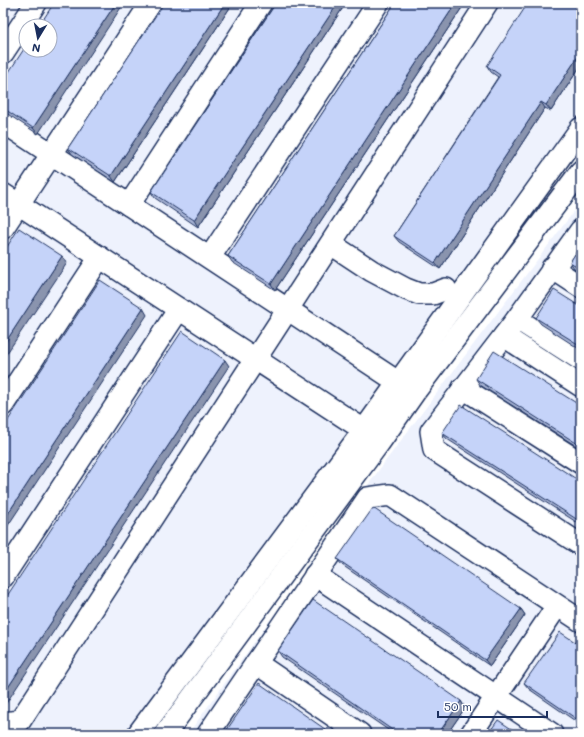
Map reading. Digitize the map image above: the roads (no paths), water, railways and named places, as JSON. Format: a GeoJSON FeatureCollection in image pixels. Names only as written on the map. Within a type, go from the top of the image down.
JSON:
{"type":"FeatureCollection","features":[{"type":"Feature","properties":{"kind":"street"},"geometry":{"type":"LineString","coordinates":[[3,53],[36,3]]}},
{"type":"Feature","properties":{"kind":"street"},"geometry":{"type":"LineString","coordinates":[[3,228],[11,199],[52,154],[150,3]]}},
{"type":"Feature","properties":{"kind":"street"},"geometry":{"type":"LineString","coordinates":[[129,205],[261,3]]}},
{"type":"Feature","properties":{"kind":"street"},"geometry":{"type":"LineString","coordinates":[[210,258],[378,3]]}},
{"type":"Feature","properties":{"kind":"street"},"geometry":{"type":"LineString","coordinates":[[3,723],[20,721],[487,3]]}},
{"type":"Feature","properties":{"kind":"street"},"geometry":{"type":"LineString","coordinates":[[3,122],[406,387]]}},
{"type":"Feature","properties":{"kind":"street"},"geometry":{"type":"LineString","coordinates":[[173,730],[581,128]]}},
{"type":"Feature","properties":{"kind":"street"},"geometry":{"type":"LineString","coordinates":[[406,387],[581,171]]}},
{"type":"Feature","properties":{"kind":"street"},"geometry":{"type":"LineString","coordinates":[[11,199],[372,436]]}},
{"type":"Feature","properties":{"kind":"street"},"geometry":{"type":"LineString","coordinates":[[581,230],[552,268],[517,319],[431,431],[434,450],[581,545]]}},
{"type":"Feature","properties":{"kind":"street"},"geometry":{"type":"LineString","coordinates":[[331,244],[372,271],[406,289],[419,294],[433,294],[446,289]]}},
{"type":"Feature","properties":{"kind":"street"},"geometry":{"type":"LineString","coordinates":[[3,405],[100,257]]}},
{"type":"Feature","properties":{"kind":"street"},"geometry":{"type":"LineString","coordinates":[[552,268],[581,287]]}},
{"type":"Feature","properties":{"kind":"street"},"geometry":{"type":"LineString","coordinates":[[3,577],[179,309]]}},
{"type":"Feature","properties":{"kind":"street"},"geometry":{"type":"LineString","coordinates":[[517,319],[581,360]]}},
{"type":"Feature","properties":{"kind":"street"},"geometry":{"type":"LineString","coordinates":[[504,336],[581,386]]}},
{"type":"Feature","properties":{"kind":"street"},"geometry":{"type":"LineString","coordinates":[[463,388],[581,463]]}},
{"type":"Feature","properties":{"kind":"street"},"geometry":{"type":"LineString","coordinates":[[138,734],[372,436]]}},
{"type":"Feature","properties":{"kind":"street"},"geometry":{"type":"LineString","coordinates":[[208,734],[368,498],[390,495],[581,622]]}},
{"type":"Feature","properties":{"kind":"street"},"geometry":{"type":"LineString","coordinates":[[315,575],[552,734]]}},
{"type":"Feature","properties":{"kind":"street"},"geometry":{"type":"LineString","coordinates":[[471,734],[557,606]]}},
{"type":"Feature","properties":{"kind":"street"},"geometry":{"type":"LineString","coordinates":[[256,663],[360,734]]}}]}
